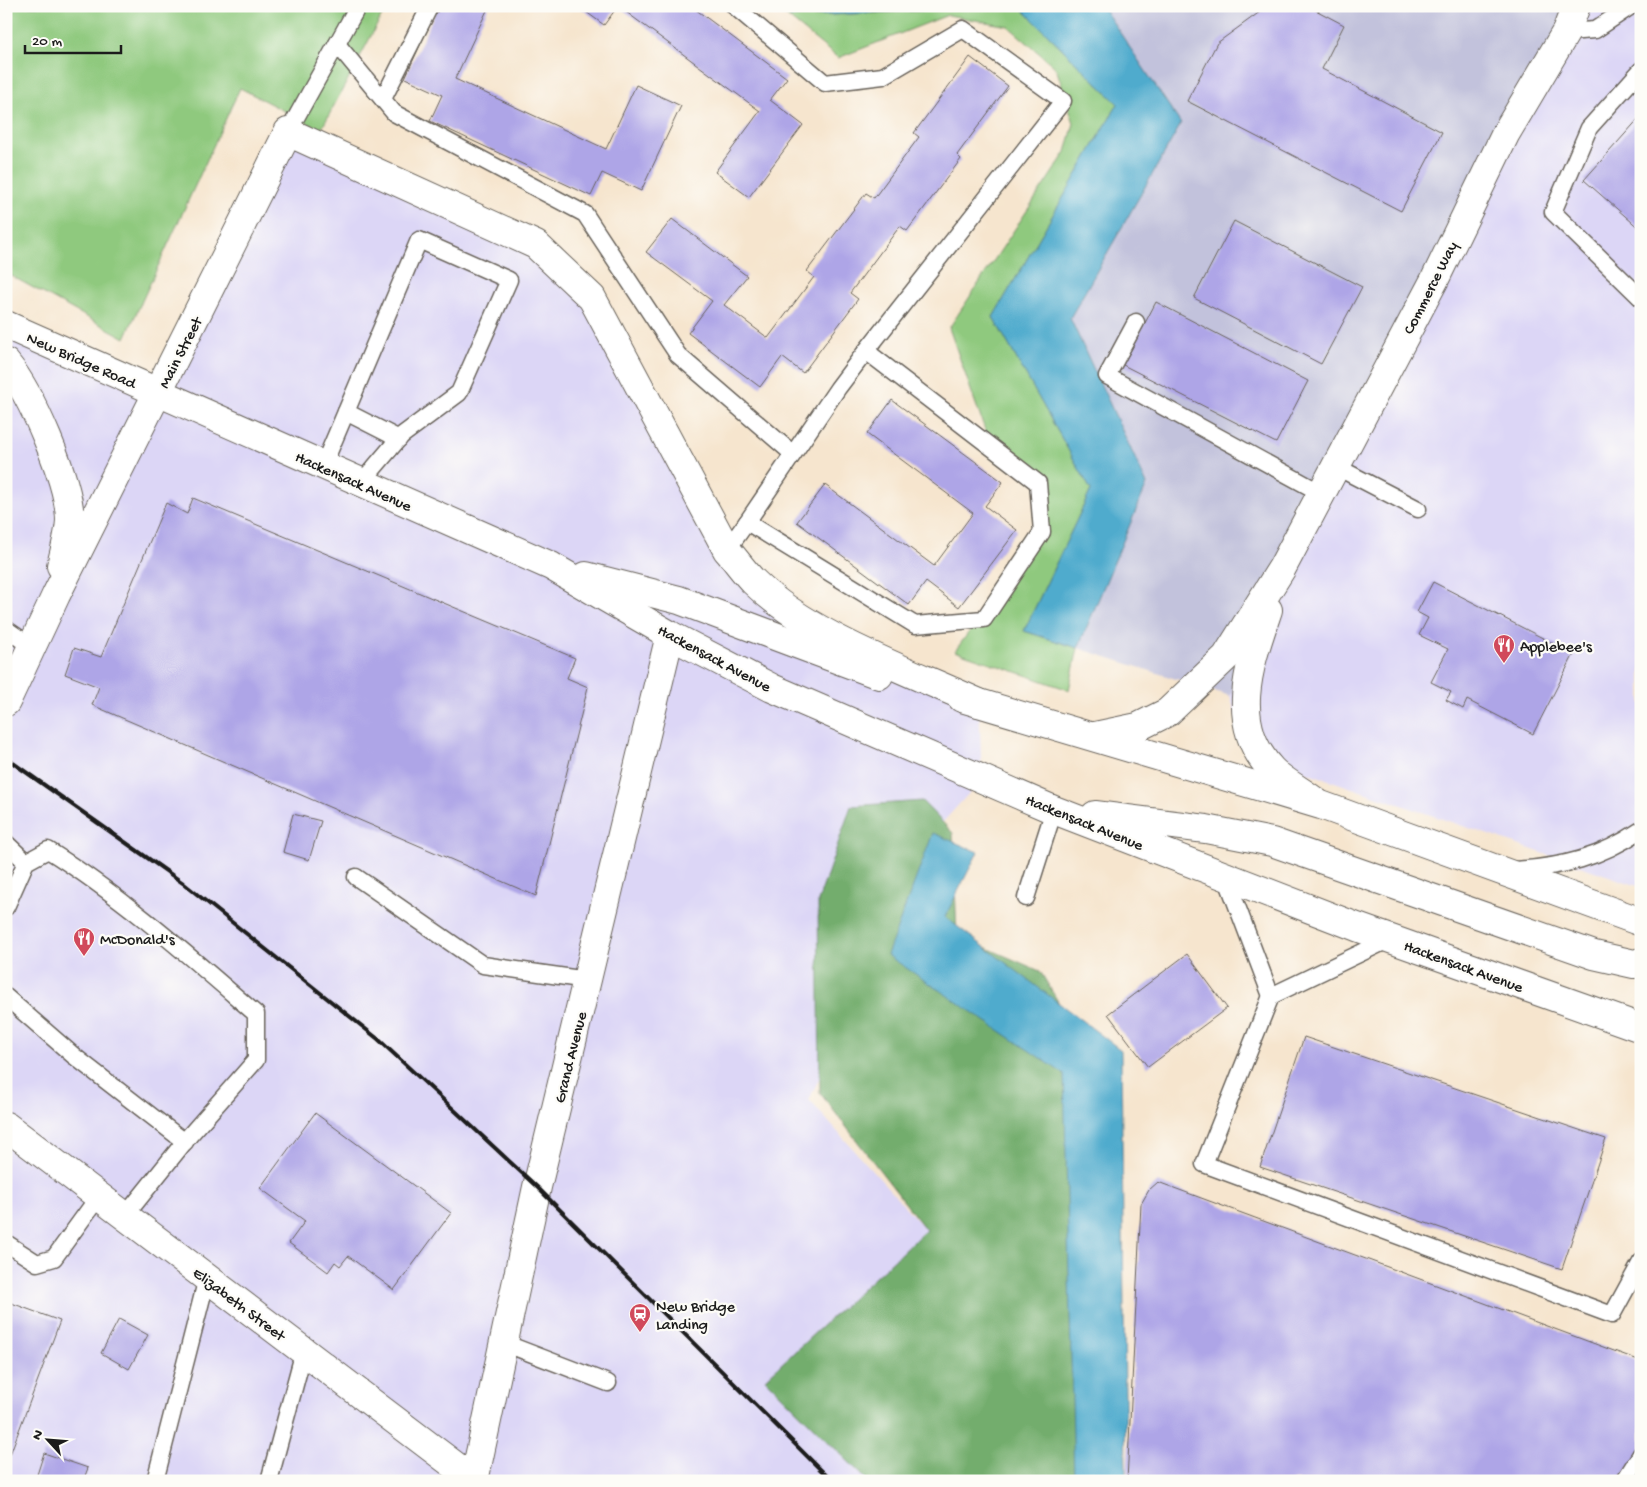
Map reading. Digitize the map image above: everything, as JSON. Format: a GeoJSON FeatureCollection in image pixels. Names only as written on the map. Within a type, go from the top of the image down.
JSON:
{"type":"FeatureCollection","features":[{"type":"Feature","properties":{"kind":"main road","name":"Commerce Way"},"geometry":{"type":"LineString","coordinates":[[1095,736],[1138,728],[1168,712],[1226,657],[1282,568],[1435,279],[1506,134],[1566,32],[1576,6]]}},
{"type":"Feature","properties":{"kind":"main road","name":"Main Street"},"geometry":{"type":"LineString","coordinates":[[6,702],[56,595],[288,132]]}},
{"type":"Feature","properties":{"kind":"main road"},"geometry":{"type":"LineString","coordinates":[[288,132],[536,245],[592,298],[726,550],[755,582],[790,611],[856,647],[979,703]]}},
{"type":"Feature","properties":{"kind":"main road","name":"New Bridge Road"},"geometry":{"type":"LineString","coordinates":[[6,325],[158,392]]}},
{"type":"Feature","properties":{"kind":"main road"},"geometry":{"type":"LineString","coordinates":[[6,363],[14,372],[36,412],[60,470],[70,521],[56,595]]}},
{"type":"Feature","properties":{"kind":"main road","name":"Hackensack Avenue"},"geometry":{"type":"LineString","coordinates":[[158,392],[551,566],[670,634],[772,688],[1054,810],[1390,939],[1641,1028]]}},
{"type":"Feature","properties":{"kind":"main road","name":"Hackensack Avenue"},"geometry":{"type":"LineString","coordinates":[[551,566],[679,600],[877,675],[1095,736],[1321,805],[1641,922]]}},
{"type":"Feature","properties":{"kind":"main road","name":"Commerce Way"},"geometry":{"type":"LineString","coordinates":[[1282,568],[1250,664],[1245,714],[1256,748],[1273,770],[1321,805]]}},
{"type":"Feature","properties":{"kind":"main road","name":"Grand Avenue"},"geometry":{"type":"LineString","coordinates":[[474,1480],[537,1187],[670,634]]}},
{"type":"Feature","properties":{"kind":"main road"},"geometry":{"type":"LineString","coordinates":[[1054,810],[1206,829],[1272,842],[1594,955],[1634,964],[1641,962]]}},
{"type":"Feature","properties":{"kind":"main road","name":"Elizabeth Street"},"geometry":{"type":"LineString","coordinates":[[6,1126],[474,1480]]}},
{"type":"Feature","properties":{"kind":"lane","name":"Main Street"},"geometry":{"type":"LineString","coordinates":[[288,132],[358,6]]}},
{"type":"Feature","properties":{"kind":"lane"},"geometry":{"type":"LineString","coordinates":[[383,99],[430,6]]}},
{"type":"Feature","properties":{"kind":"lane"},"geometry":{"type":"LineString","coordinates":[[726,550],[838,388],[1063,101],[963,29],[883,76],[825,83],[734,6]]}},
{"type":"Feature","properties":{"kind":"lane"},"geometry":{"type":"LineString","coordinates":[[1566,32],[1595,30],[1631,6]]}},
{"type":"Feature","properties":{"kind":"lane"},"geometry":{"type":"LineString","coordinates":[[337,44],[394,113],[585,214],[678,355],[793,454]]}},
{"type":"Feature","properties":{"kind":"lane"},"geometry":{"type":"LineString","coordinates":[[1641,70],[1589,128],[1553,212],[1641,298]]}},
{"type":"Feature","properties":{"kind":"lane"},"geometry":{"type":"LineString","coordinates":[[323,466],[419,240],[508,280],[459,393],[399,439],[361,483]]}},
{"type":"Feature","properties":{"kind":"lane"},"geometry":{"type":"LineString","coordinates":[[1136,322],[1107,376],[1321,493]]}},
{"type":"Feature","properties":{"kind":"lane"},"geometry":{"type":"LineString","coordinates":[[747,522],[915,625],[984,619],[1042,532],[1038,483],[866,351]]}},
{"type":"Feature","properties":{"kind":"lane"},"geometry":{"type":"LineString","coordinates":[[346,412],[399,439]]}},
{"type":"Feature","properties":{"kind":"lane"},"geometry":{"type":"LineString","coordinates":[[1335,466],[1418,509]]}},
{"type":"Feature","properties":{"kind":"lane"},"geometry":{"type":"LineString","coordinates":[[6,629],[32,647]]}},
{"type":"Feature","properties":{"kind":"lane"},"geometry":{"type":"LineString","coordinates":[[1026,898],[1054,810]]}},
{"type":"Feature","properties":{"kind":"lane"},"geometry":{"type":"LineString","coordinates":[[1501,871],[1546,868],[1583,861],[1622,843],[1641,830]]}},
{"type":"Feature","properties":{"kind":"lane"},"geometry":{"type":"LineString","coordinates":[[6,844],[26,862]]}},
{"type":"Feature","properties":{"kind":"lane"},"geometry":{"type":"LineString","coordinates":[[6,907],[26,862],[48,850],[93,878],[192,958],[256,1014],[256,1060],[185,1142],[125,1216]]}},
{"type":"Feature","properties":{"kind":"lane"},"geometry":{"type":"LineString","coordinates":[[1226,877],[1272,996]]}},
{"type":"Feature","properties":{"kind":"lane"},"geometry":{"type":"LineString","coordinates":[[356,878],[483,965],[587,980]]}},
{"type":"Feature","properties":{"kind":"lane"},"geometry":{"type":"LineString","coordinates":[[1390,939],[1272,996],[1204,1164],[1612,1315],[1641,1262]]}},
{"type":"Feature","properties":{"kind":"lane"},"geometry":{"type":"LineString","coordinates":[[6,997],[74,1056],[185,1142]]}},
{"type":"Feature","properties":{"kind":"lane"},"geometry":{"type":"LineString","coordinates":[[6,1243],[37,1263],[54,1258],[99,1196]]}},
{"type":"Feature","properties":{"kind":"lane"},"geometry":{"type":"LineString","coordinates":[[155,1481],[207,1278]]}},
{"type":"Feature","properties":{"kind":"lane"},"geometry":{"type":"LineString","coordinates":[[504,1343],[608,1383]]}},
{"type":"Feature","properties":{"kind":"lane"},"geometry":{"type":"LineString","coordinates":[[269,1481],[304,1351]]}},
{"type":"Feature","properties":{"kind":"lane"},"geometry":{"type":"LineString","coordinates":[[1624,1481],[1641,1454]]}},
{"type":"Feature","properties":{"kind":"shaded area"},"geometry":{"type":"Polygon","coordinates":[[[1102,6],[1572,6],[1566,13],[1230,696],[1078,648],[1147,484],[1070,318],[1181,124],[1102,6]]]}},
{"type":"Feature","properties":{"kind":"shaded area"},"geometry":{"type":"Polygon","coordinates":[[[1572,6],[1641,6],[1641,887],[1247,752],[1230,696],[1566,13],[1572,6]]]}},
{"type":"Feature","properties":{"kind":"shaded area"},"geometry":{"type":"Polygon","coordinates":[[[288,132],[536,245],[592,298],[755,582],[979,703],[982,779],[933,833],[809,1100],[926,1230],[765,1379],[868,1481],[6,1481],[6,325],[159,392],[288,132]]]}},
{"type":"Feature","properties":{"kind":"green space"},"geometry":{"type":"Polygon","coordinates":[[[6,6],[387,6],[321,130],[240,88],[125,338],[6,273],[6,6]]]}},
{"type":"Feature","properties":{"kind":"green space"},"geometry":{"type":"Polygon","coordinates":[[[774,6],[790,6],[791,17],[1019,6],[1118,104],[993,317],[1091,490],[1024,631],[1078,648],[1069,690],[955,651],[1043,531],[1051,475],[991,447],[949,328],[1066,152],[1074,123],[1056,68],[1008,26],[948,15],[838,58],[774,6]]]}},
{"type":"Feature","properties":{"kind":"green space"},"geometry":{"type":"Polygon","coordinates":[[[922,801],[953,833],[957,935],[1040,971],[1118,1103],[1112,1481],[868,1481],[765,1379],[926,1230],[820,1093],[818,901],[851,806],[922,801]]]}},
{"type":"Feature","properties":{"kind":"water"},"geometry":{"type":"Polygon","coordinates":[[[790,6],[998,6],[790,17],[790,6]]]}},
{"type":"Feature","properties":{"kind":"water"},"geometry":{"type":"Polygon","coordinates":[[[1019,6],[1102,6],[1181,124],[1070,318],[1147,484],[1078,648],[1024,631],[1091,490],[993,317],[1118,104],[1019,6]]]}},
{"type":"Feature","properties":{"kind":"water"},"geometry":{"type":"Polygon","coordinates":[[[933,833],[978,852],[945,917],[1121,1050],[1126,1481],[1074,1481],[1064,1074],[887,955],[933,833]]]}},
{"type":"Feature","properties":{"kind":"building"},"geometry":{"type":"Polygon","coordinates":[[[438,6],[489,6],[455,79],[606,149],[636,85],[681,106],[641,191],[602,173],[591,196],[430,121],[442,95],[405,78],[438,6]]]}},
{"type":"Feature","properties":{"kind":"building"},"geometry":{"type":"Polygon","coordinates":[[[578,6],[618,6],[604,25],[578,6]]]}},
{"type":"Feature","properties":{"kind":"building"},"geometry":{"type":"Polygon","coordinates":[[[618,6],[691,6],[787,78],[770,100],[803,125],[749,197],[715,172],[760,111],[618,6]]]}},
{"type":"Feature","properties":{"kind":"building"},"geometry":{"type":"Polygon","coordinates":[[[1268,6],[1308,6],[1344,25],[1322,69],[1442,132],[1401,211],[1187,101],[1217,43],[1268,6]]]}},
{"type":"Feature","properties":{"kind":"building"},"geometry":{"type":"Polygon","coordinates":[[[970,57],[1008,86],[957,155],[961,159],[907,231],[900,226],[850,293],[858,299],[803,373],[782,357],[760,387],[688,333],[712,301],[646,252],[672,219],[747,276],[724,305],[768,338],[814,277],[807,271],[866,193],[874,198],[919,137],[914,133],[970,57]]]}},
{"type":"Feature","properties":{"kind":"building"},"geometry":{"type":"Polygon","coordinates":[[[1641,116],[1641,230],[1584,180],[1641,116]]]}},
{"type":"Feature","properties":{"kind":"building"},"geometry":{"type":"Polygon","coordinates":[[[1234,221],[1362,287],[1321,364],[1194,298],[1234,221]]]}},
{"type":"Feature","properties":{"kind":"building"},"geometry":{"type":"Polygon","coordinates":[[[1156,302],[1308,381],[1276,443],[1123,365],[1156,302]]]}},
{"type":"Feature","properties":{"kind":"building"},"geometry":{"type":"Polygon","coordinates":[[[892,400],[1003,482],[985,506],[1017,530],[959,607],[926,582],[909,605],[797,522],[825,485],[934,566],[973,513],[867,434],[892,400]]]}},
{"type":"Feature","properties":{"kind":"building"},"geometry":{"type":"Polygon","coordinates":[[[193,498],[575,658],[567,678],[588,687],[536,896],[92,705],[99,687],[65,674],[74,648],[101,657],[166,503],[187,514],[193,498]]]}},
{"type":"Feature","properties":{"kind":"building","name":"Applebee's"},"geometry":{"type":"Polygon","coordinates":[[[1433,582],[1574,654],[1533,734],[1467,700],[1463,709],[1446,700],[1451,692],[1431,682],[1448,649],[1419,635],[1428,618],[1417,612],[1433,582]]]}},
{"type":"Feature","properties":{"kind":"building"},"geometry":{"type":"Polygon","coordinates":[[[293,814],[321,821],[309,860],[283,852],[293,814]]]}},
{"type":"Feature","properties":{"kind":"building"},"geometry":{"type":"Polygon","coordinates":[[[1187,954],[1227,1008],[1148,1067],[1108,1014],[1187,954]]]}},
{"type":"Feature","properties":{"kind":"building"},"geometry":{"type":"Polygon","coordinates":[[[1304,1037],[1606,1139],[1562,1269],[1260,1167],[1304,1037]]]}},
{"type":"Feature","properties":{"kind":"building"},"geometry":{"type":"Polygon","coordinates":[[[315,1113],[451,1213],[394,1290],[348,1256],[340,1266],[335,1262],[328,1272],[289,1243],[305,1221],[260,1188],[315,1113]]]}},
{"type":"Feature","properties":{"kind":"building"},"geometry":{"type":"Polygon","coordinates":[[[1158,1182],[1641,1361],[1641,1481],[1127,1481],[1141,1204],[1149,1190],[1158,1182]]]}},
{"type":"Feature","properties":{"kind":"building"},"geometry":{"type":"Polygon","coordinates":[[[6,1301],[60,1321],[6,1465],[6,1301]]]}},
{"type":"Feature","properties":{"kind":"building"},"geometry":{"type":"Polygon","coordinates":[[[119,1319],[148,1335],[129,1369],[101,1353],[119,1319]]]}},
{"type":"Feature","properties":{"kind":"building"},"geometry":{"type":"Polygon","coordinates":[[[44,1453],[88,1468],[83,1481],[35,1481],[44,1453]]]}},
{"type":"Feature","properties":{"kind":"railway"},"geometry":{"type":"LineString","coordinates":[[6,758],[183,883],[378,1039],[537,1187],[832,1481]]}},
{"type":"Feature","properties":{"kind":"place","name":"Applebee's"},"geometry":{"type":"Point","coordinates":[1504,664]}},
{"type":"Feature","properties":{"kind":"place","name":"McDonald's"},"geometry":{"type":"Point","coordinates":[84,957]}},
{"type":"Feature","properties":{"kind":"place","name":"New Bridge Landing"},"geometry":{"type":"Point","coordinates":[640,1333]}}]}
